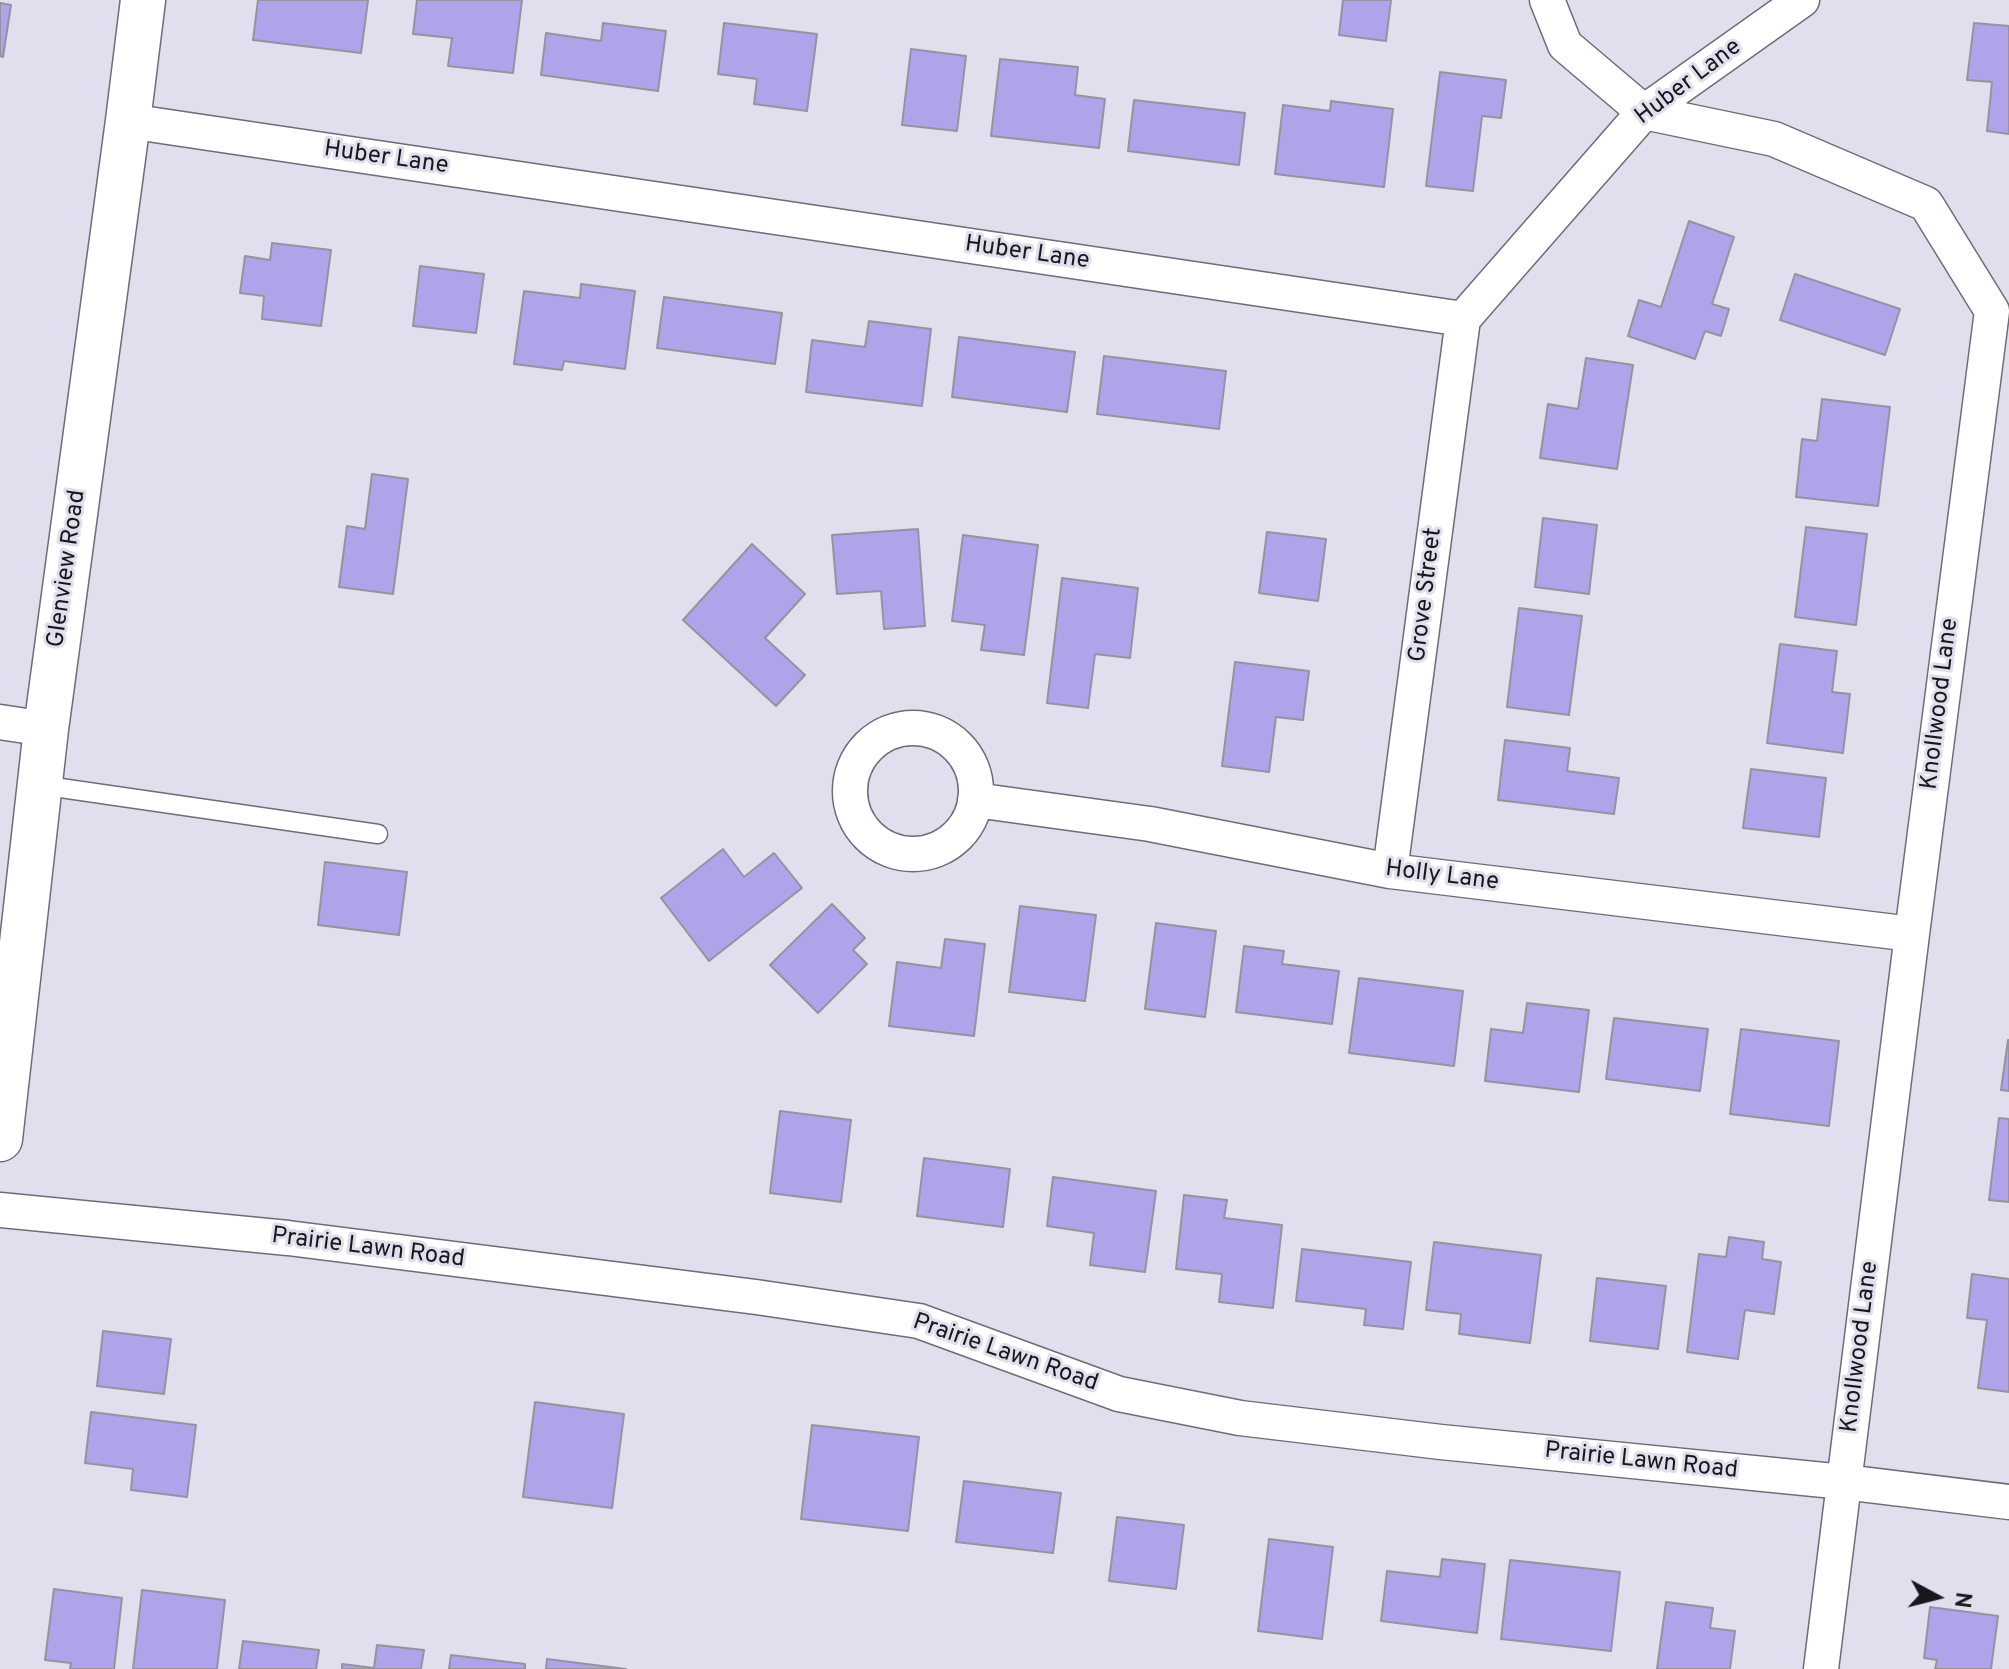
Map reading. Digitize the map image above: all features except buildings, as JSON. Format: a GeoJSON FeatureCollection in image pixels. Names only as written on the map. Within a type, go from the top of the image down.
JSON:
{"type":"FeatureCollection","features":[{"type":"Feature","properties":{"kind":"main road","name":"Glenview Road"},"geometry":{"type":"LineString","coordinates":[[0,1139],[46,729],[143,0]]}},
{"type":"Feature","properties":{"kind":"street","name":"Knollwood Lane"},"geometry":{"type":"LineString","coordinates":[[1547,0],[1565,45],[1644,112],[1774,139],[1926,204],[1992,311],[1821,1669]]}},
{"type":"Feature","properties":{"kind":"street","name":"Huber Lane"},"geometry":{"type":"LineString","coordinates":[[128,121],[1463,319],[1644,112],[1802,0]]}},
{"type":"Feature","properties":{"kind":"street","name":"Grove Street"},"geometry":{"type":"LineString","coordinates":[[1390,871],[1463,319]]}},
{"type":"Feature","properties":{"kind":"street"},"geometry":{"type":"LineString","coordinates":[[0,722],[46,729]]}},
{"type":"Feature","properties":{"kind":"street","name":"Holly Lane"},"geometry":{"type":"LineString","coordinates":[[975,800],[1150,824],[1390,871],[1912,934]]}},
{"type":"Feature","properties":{"kind":"street","name":"Prairie Lawn Road"},"geometry":{"type":"LineString","coordinates":[[0,1210],[288,1238],[756,1297],[919,1321],[1119,1394],[1240,1418],[2009,1502]]}},
{"type":"Feature","properties":{"kind":"lane"},"geometry":{"type":"LineString","coordinates":[[40,785],[378,834]]}}]}
